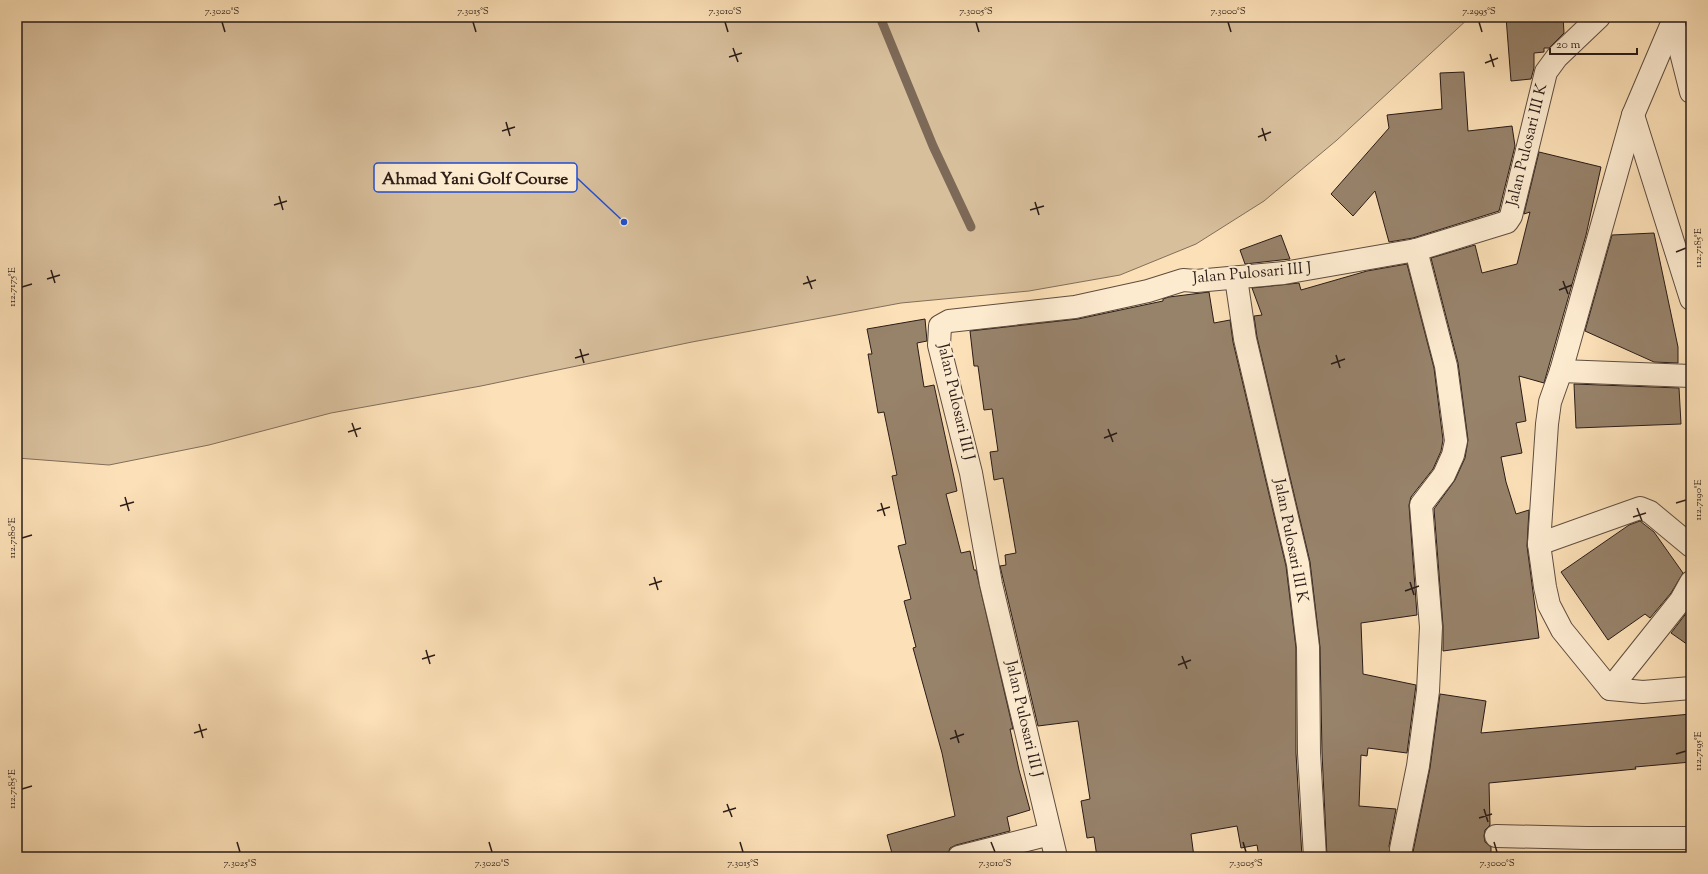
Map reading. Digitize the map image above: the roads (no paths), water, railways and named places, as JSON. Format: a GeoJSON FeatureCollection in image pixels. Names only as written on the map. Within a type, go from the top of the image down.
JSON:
{"type":"FeatureCollection","features":[{"type":"Feature","properties":{"kind":"street","name":"Jalan Pulosari III K"},"geometry":{"type":"LineString","coordinates":[[1416,250],[1458,238],[1509,220],[1546,72],[1557,57],[1599,17]]}},
{"type":"Feature","properties":{"kind":"street"},"geometry":{"type":"LineString","coordinates":[[1673,19],[1691,92]]}},
{"type":"Feature","properties":{"kind":"street"},"geometry":{"type":"LineString","coordinates":[[1673,19],[1633,115],[1561,371],[1550,402],[1547,424],[1539,544],[1545,587],[1555,616],[1562,630],[1610,689],[1643,692],[1691,688]]}},
{"type":"Feature","properties":{"kind":"street"},"geometry":{"type":"LineString","coordinates":[[1633,115],[1691,299]]}},
{"type":"Feature","properties":{"kind":"street","name":"Jalan Pulosari III J"},"geometry":{"type":"LineString","coordinates":[[1056,857],[991,584],[971,473],[939,345],[940,326],[949,321],[1075,308],[1148,291],[1183,280],[1196,281],[1284,274],[1416,250]]}},
{"type":"Feature","properties":{"kind":"street"},"geometry":{"type":"LineString","coordinates":[[1401,849],[1423,730],[1429,663],[1431,627],[1421,505],[1444,475],[1453,455],[1456,441],[1446,366],[1416,250]]}},
{"type":"Feature","properties":{"kind":"street","name":"Jalan Pulosari III K"},"geometry":{"type":"LineString","coordinates":[[1236,278],[1245,339],[1298,564],[1308,647],[1309,753],[1315,857]]}},
{"type":"Feature","properties":{"kind":"street"},"geometry":{"type":"LineString","coordinates":[[1561,371],[1691,376]]}},
{"type":"Feature","properties":{"kind":"street"},"geometry":{"type":"LineString","coordinates":[[1539,544],[1640,508],[1650,512],[1691,546]]}},
{"type":"Feature","properties":{"kind":"street"},"geometry":{"type":"LineString","coordinates":[[1610,689],[1681,600],[1691,582]]}},
{"type":"Feature","properties":{"kind":"street"},"geometry":{"type":"LineString","coordinates":[[959,857],[1050,834]]}},
{"type":"Feature","properties":{"kind":"street"},"geometry":{"type":"LineString","coordinates":[[1496,836],[1691,838]]}},
{"type":"Feature","properties":{"kind":"waterway"},"geometry":{"type":"LineString","coordinates":[[880,17],[933,146],[971,227]]}},
{"type":"Feature","properties":{"kind":"place","name":"Ahmad Yani Golf Course"},"geometry":{"type":"Point","coordinates":[624,222]}}]}
